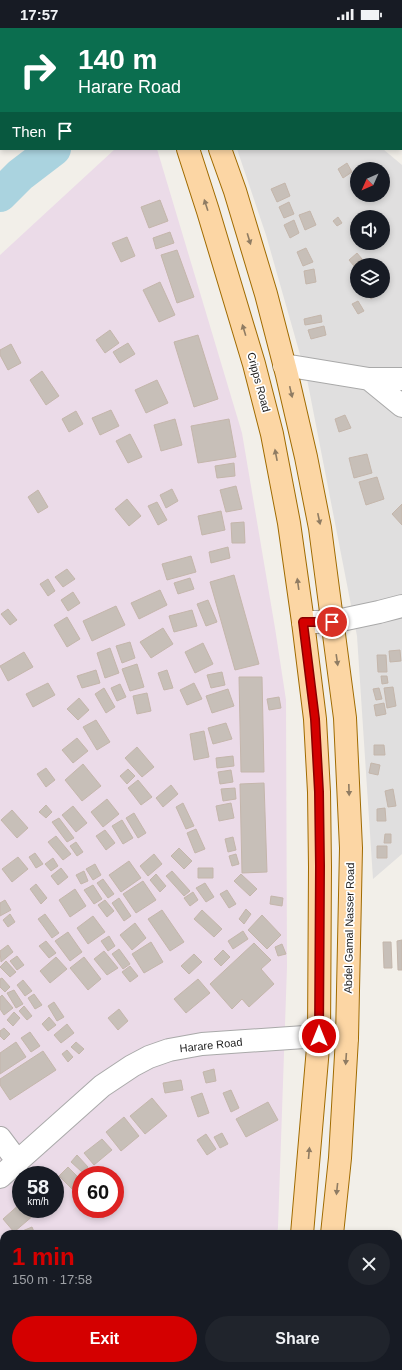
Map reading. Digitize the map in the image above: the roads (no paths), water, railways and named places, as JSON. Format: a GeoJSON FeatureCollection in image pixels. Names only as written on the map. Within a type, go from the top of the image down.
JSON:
{"type":"FeatureCollection","features":[{"type":"Feature","properties":{"kind":"main road","name":"Cripps Road"},"geometry":{"type":"LineString","coordinates":[[188,150],[254,364],[272,434],[289,523],[303,622]]}},
{"type":"Feature","properties":{"kind":"main road"},"geometry":{"type":"LineString","coordinates":[[220,150],[235,191],[266,294],[306,457],[320,528],[332,622]]}},
{"type":"Feature","properties":{"kind":"main road"},"geometry":{"type":"LineString","coordinates":[[302,1230],[319,1036],[320,866],[319,792],[315,719],[303,622]]}},
{"type":"Feature","properties":{"kind":"main road","name":"Abdel Gamal Nasser Road"},"geometry":{"type":"LineString","coordinates":[[332,622],[345,718],[351,848],[347,1038],[340,1158],[332,1230]]}},
{"type":"Feature","properties":{"kind":"street"},"geometry":{"type":"LineString","coordinates":[[284,365],[369,379],[402,379]]}},
{"type":"Feature","properties":{"kind":"street"},"geometry":{"type":"LineString","coordinates":[[369,379],[402,406]]}},
{"type":"Feature","properties":{"kind":"street"},"geometry":{"type":"LineString","coordinates":[[303,622],[332,622],[402,606]]}},
{"type":"Feature","properties":{"kind":"street","name":"Harare Road"},"geometry":{"type":"LineString","coordinates":[[0,1177],[102,1086],[149,1056],[169,1050],[202,1044],[319,1036],[347,1038]]}},
{"type":"Feature","properties":{"kind":"street"},"geometry":{"type":"LineString","coordinates":[[0,1138],[18,1162]]}},
{"type":"Feature","properties":{"kind":"waterway"},"geometry":{"type":"LineString","coordinates":[[0,195],[20,175],[53,150]]}}]}
